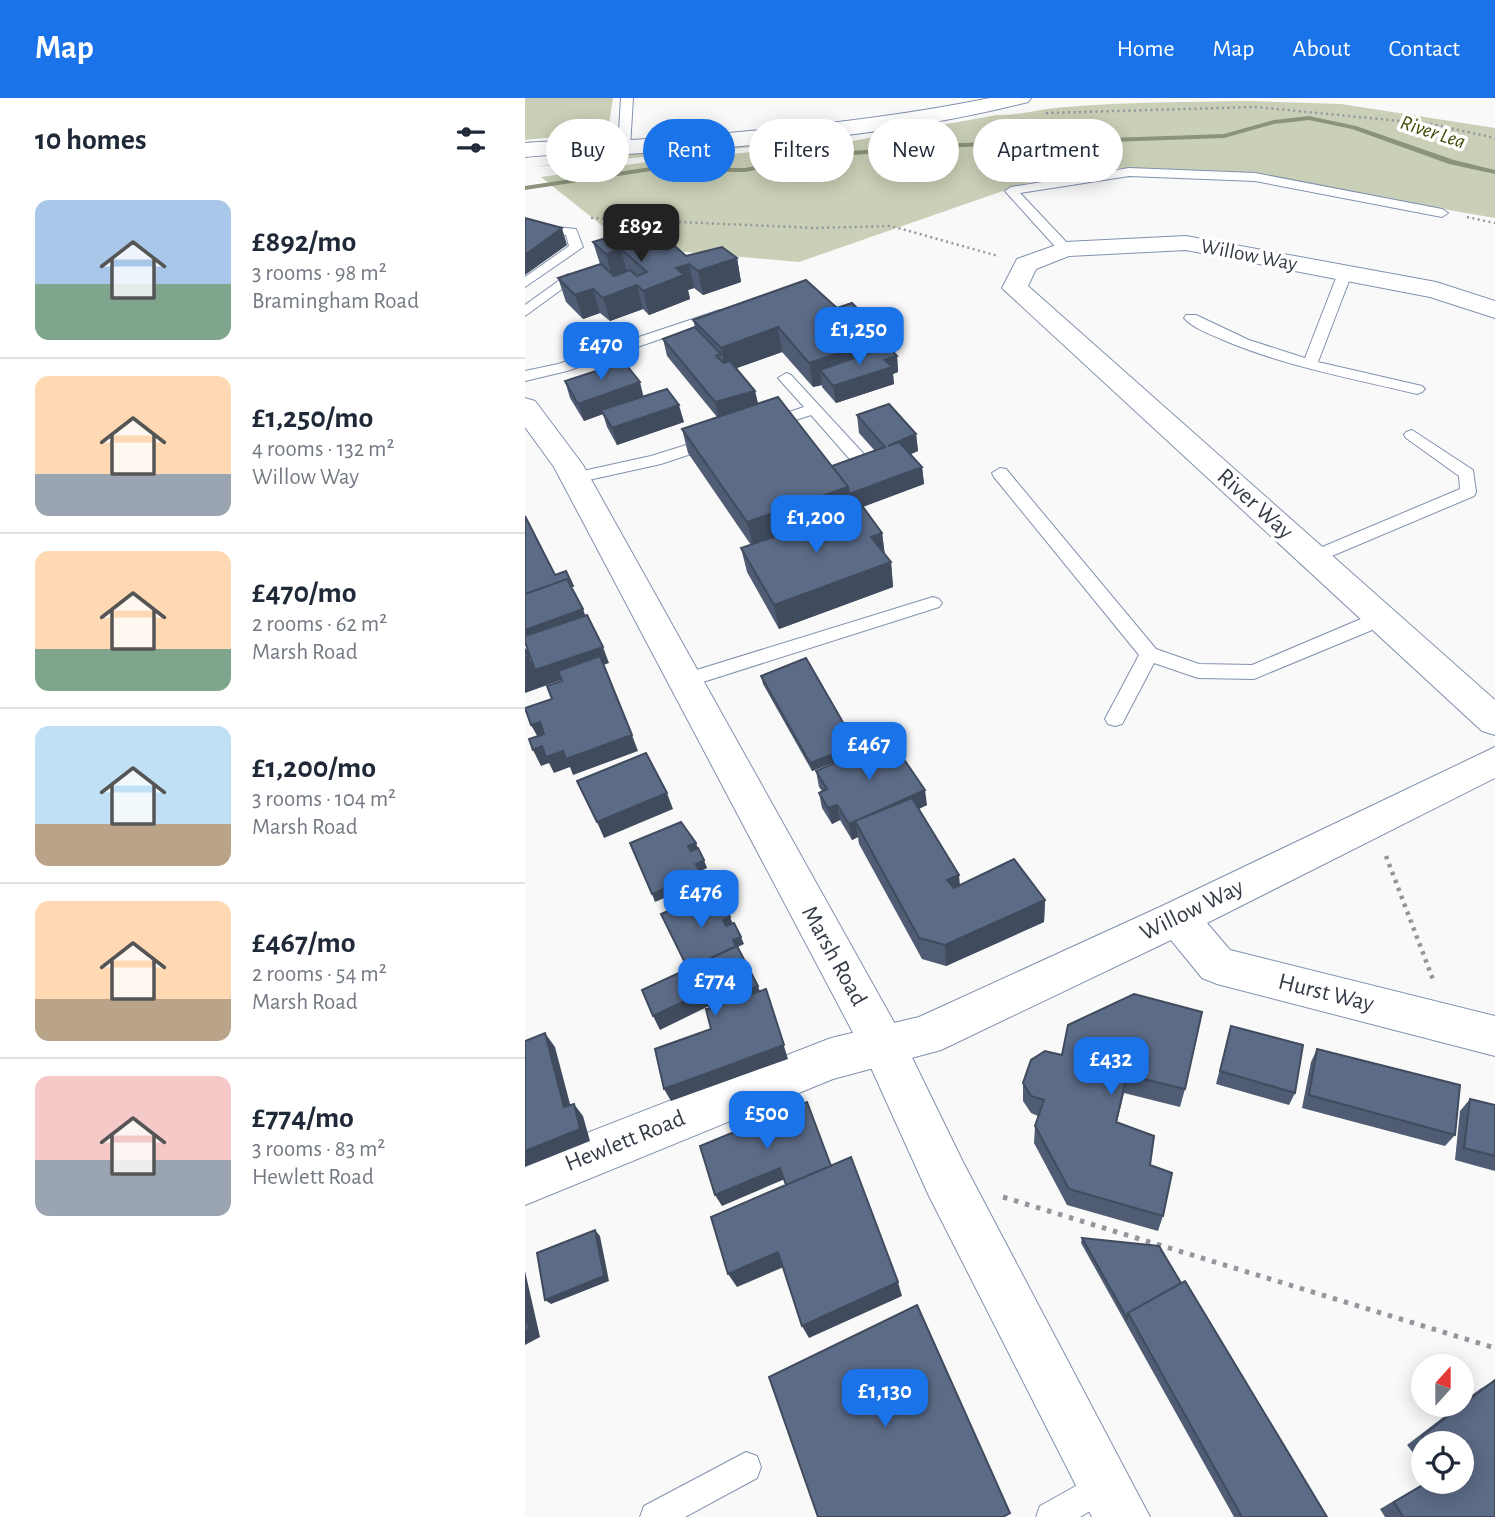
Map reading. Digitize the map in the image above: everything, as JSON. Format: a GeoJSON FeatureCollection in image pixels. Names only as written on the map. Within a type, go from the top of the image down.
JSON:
{"type":"FeatureCollection","features":[{"type":"Feature","properties":{"kind":"street"},"geometry":{"type":"LineString","coordinates":[[629,147],[832,132],[1021,98]]}},
{"type":"Feature","properties":{"kind":"street"},"geometry":{"type":"LineString","coordinates":[[525,149],[546,149]]}},
{"type":"Feature","properties":{"kind":"street"},"geometry":{"type":"LineString","coordinates":[[525,161],[546,157]]}},
{"type":"Feature","properties":{"kind":"street","name":"Willow Way"},"geometry":{"type":"LineString","coordinates":[[1021,276],[1065,249],[1186,243],[1436,289],[1495,310]]}},
{"type":"Feature","properties":{"kind":"street","name":"River Way"},"geometry":{"type":"LineString","coordinates":[[1021,276],[1314,557],[1495,721]]}},
{"type":"Feature","properties":{"kind":"street","name":"Marsh Road"},"geometry":{"type":"LineString","coordinates":[[525,407],[575,478],[884,1048],[946,1179],[1114,1501]]}},
{"type":"Feature","properties":{"kind":"street","name":"Willow Way"},"geometry":{"type":"LineString","coordinates":[[884,1048],[925,1036],[1177,918],[1495,761]]}},
{"type":"Feature","properties":{"kind":"street","name":"Hurst Way"},"geometry":{"type":"LineString","coordinates":[[1177,918],[1217,965],[1495,1036]]}},
{"type":"Feature","properties":{"kind":"street","name":"Hewlett Road"},"geometry":{"type":"LineString","coordinates":[[525,1181],[831,1059],[884,1048]]}},
{"type":"Feature","properties":{"kind":"lane"},"geometry":{"type":"LineString","coordinates":[[626,119],[627,98]]}},
{"type":"Feature","properties":{"kind":"lane"},"geometry":{"type":"LineString","coordinates":[[1065,249],[1011,191],[1129,172],[1243,177],[1442,213]]}},
{"type":"Feature","properties":{"kind":"lane"},"geometry":{"type":"LineString","coordinates":[[525,229],[571,232],[576,247],[525,283]]}},
{"type":"Feature","properties":{"kind":"lane"},"geometry":{"type":"LineString","coordinates":[[1310,364],[1345,273]]}},
{"type":"Feature","properties":{"kind":"lane"},"geometry":{"type":"LineString","coordinates":[[525,312],[568,278]]}},
{"type":"Feature","properties":{"kind":"lane"},"geometry":{"type":"LineString","coordinates":[[525,376],[562,368],[739,308]]}},
{"type":"Feature","properties":{"kind":"lane"},"geometry":{"type":"LineString","coordinates":[[1191,318],[1220,336],[1310,364],[1417,389]]}},
{"type":"Feature","properties":{"kind":"lane"},"geometry":{"type":"LineString","coordinates":[[786,378],[867,468]]}},
{"type":"Feature","properties":{"kind":"lane"},"geometry":{"type":"LineString","coordinates":[[575,478],[655,460],[814,409]]}},
{"type":"Feature","properties":{"kind":"lane"},"geometry":{"type":"LineString","coordinates":[[1314,557],[1468,492],[1467,474],[1412,435]]}},
{"type":"Feature","properties":{"kind":"lane"},"geometry":{"type":"LineString","coordinates":[[1000,473],[1149,654],[1198,671],[1254,672],[1381,618]]}},
{"type":"Feature","properties":{"kind":"lane"},"geometry":{"type":"LineString","coordinates":[[684,681],[933,603]]}},
{"type":"Feature","properties":{"kind":"lane"},"geometry":{"type":"LineString","coordinates":[[1115,719],[1149,654]]}},
{"type":"Feature","properties":{"kind":"lane"},"geometry":{"type":"LineString","coordinates":[[655,1517],[746,1467]]}},
{"type":"Feature","properties":{"kind":"lane"},"geometry":{"type":"LineString","coordinates":[[1051,1517],[1114,1501]]}},
{"type":"Feature","properties":{"kind":"path"},"geometry":{"type":"LineString","coordinates":[[1046,113],[1256,107],[1431,124],[1495,138]]}},
{"type":"Feature","properties":{"kind":"path"},"geometry":{"type":"LineString","coordinates":[[579,217],[815,229],[891,226],[1021,276]]}},
{"type":"Feature","properties":{"kind":"path"},"geometry":{"type":"LineString","coordinates":[[1373,823],[1451,1024]]}},
{"type":"Feature","properties":{"kind":"path"},"geometry":{"type":"LineString","coordinates":[[946,1179],[1495,1348]]}},
{"type":"Feature","properties":{"kind":"green space"},"geometry":{"type":"Polygon","coordinates":[[[525,98],[613,98],[610,119],[546,119],[546,138],[525,140],[525,98]]]}},
{"type":"Feature","properties":{"kind":"green space"},"geometry":{"type":"Polygon","coordinates":[[[1249,101],[1341,104],[1495,128],[1495,218],[1233,173],[1123,168],[1123,119],[975,119],[1057,108],[1135,103],[1249,101]]]}},
{"type":"Feature","properties":{"kind":"green space"},"geometry":{"type":"Polygon","coordinates":[[[973,119],[973,182],[1029,182],[799,262],[629,247],[547,182],[629,182],[629,165],[643,163],[643,182],[735,182],[735,154],[749,152],[749,182],[854,182],[854,141],[868,138],[868,182],[959,182],[959,122],[973,119]]]}},
{"type":"Feature","properties":{"kind":"green space"},"geometry":{"type":"Polygon","coordinates":[[[749,142],[749,147],[735,149],[735,143],[749,142]]]}},
{"type":"Feature","properties":{"kind":"green space"},"geometry":{"type":"Polygon","coordinates":[[[643,152],[643,157],[629,158],[629,154],[643,152]]]}},
{"type":"Feature","properties":{"kind":"building"},"geometry":{"type":"Polygon","coordinates":[[[525,218],[562,228],[525,255],[525,218]]]}},
{"type":"Feature","properties":{"kind":"building"},"geometry":{"type":"Polygon","coordinates":[[[635,229],[644,236],[658,231],[686,256],[722,247],[737,258],[698,271],[689,264],[676,268],[684,275],[643,291],[637,285],[603,298],[593,289],[575,295],[558,278],[601,264],[614,276],[630,270],[637,276],[647,272],[621,249],[606,254],[593,242],[635,229]]]}},
{"type":"Feature","properties":{"kind":"building"},"geometry":{"type":"Polygon","coordinates":[[[806,280],[837,308],[852,303],[886,338],[809,363],[778,327],[721,348],[693,320],[806,280]]]}},
{"type":"Feature","properties":{"kind":"building"},"geometry":{"type":"Polygon","coordinates":[[[695,327],[721,354],[716,356],[724,363],[730,361],[755,391],[715,402],[663,339],[695,327]]]}},
{"type":"Feature","properties":{"kind":"building"},"geometry":{"type":"Polygon","coordinates":[[[888,346],[897,356],[885,360],[892,367],[833,386],[820,370],[888,346]]]}},
{"type":"Feature","properties":{"kind":"building"},"geometry":{"type":"Polygon","coordinates":[[[624,362],[640,382],[578,404],[565,381],[624,362]]]}},
{"type":"Feature","properties":{"kind":"building"},"geometry":{"type":"Polygon","coordinates":[[[667,389],[679,405],[612,428],[601,410],[667,389]]]}},
{"type":"Feature","properties":{"kind":"building"},"geometry":{"type":"Polygon","coordinates":[[[778,397],[848,487],[747,522],[682,429],[778,397]]]}},
{"type":"Feature","properties":{"kind":"building"},"geometry":{"type":"Polygon","coordinates":[[[889,404],[916,434],[888,446],[899,442],[922,467],[849,494],[848,487],[832,466],[885,447],[857,415],[889,404]]]}},
{"type":"Feature","properties":{"kind":"building"},"geometry":{"type":"Polygon","coordinates":[[[863,507],[882,533],[871,537],[891,562],[774,605],[741,548],[863,507]]]}},
{"type":"Feature","properties":{"kind":"building"},"geometry":{"type":"Polygon","coordinates":[[[525,516],[555,575],[566,571],[573,586],[571,587],[567,579],[525,594],[525,516]]]}},
{"type":"Feature","properties":{"kind":"building"},"geometry":{"type":"Polygon","coordinates":[[[567,579],[583,609],[525,630],[525,594],[567,579]]]}},
{"type":"Feature","properties":{"kind":"building"},"geometry":{"type":"Polygon","coordinates":[[[587,615],[603,647],[535,670],[525,636],[587,615]]]}},
{"type":"Feature","properties":{"kind":"building"},"geometry":{"type":"Polygon","coordinates":[[[600,656],[632,735],[566,759],[563,751],[546,757],[542,746],[533,750],[529,739],[544,734],[540,722],[531,725],[525,708],[552,699],[547,686],[562,681],[558,671],[600,656]]]}},
{"type":"Feature","properties":{"kind":"building"},"geometry":{"type":"Polygon","coordinates":[[[806,658],[856,745],[810,763],[761,676],[806,658]]]}},
{"type":"Feature","properties":{"kind":"building"},"geometry":{"type":"Polygon","coordinates":[[[890,739],[925,790],[849,824],[837,805],[828,808],[819,793],[827,789],[816,771],[890,739]]]}},
{"type":"Feature","properties":{"kind":"building"},"geometry":{"type":"Polygon","coordinates":[[[646,753],[667,793],[597,822],[577,781],[646,753]]]}},
{"type":"Feature","properties":{"kind":"building"},"geometry":{"type":"Polygon","coordinates":[[[912,798],[959,875],[947,880],[954,888],[1014,859],[1045,900],[945,945],[919,938],[855,821],[912,798]]]}},
{"type":"Feature","properties":{"kind":"building"},"geometry":{"type":"Polygon","coordinates":[[[681,822],[696,843],[688,846],[691,851],[698,848],[704,860],[696,864],[701,873],[652,894],[630,843],[681,822]]]}},
{"type":"Feature","properties":{"kind":"building"},"geometry":{"type":"Polygon","coordinates":[[[710,893],[716,906],[723,903],[730,917],[723,920],[726,926],[734,923],[741,937],[733,940],[736,946],[688,969],[661,914],[710,893]]]}},
{"type":"Feature","properties":{"kind":"building"},"geometry":{"type":"Polygon","coordinates":[[[737,946],[758,986],[720,1005],[766,989],[784,1045],[664,1089],[655,1049],[711,1029],[706,1009],[710,1009],[703,992],[653,1016],[642,990],[737,946]]]}},
{"type":"Feature","properties":{"kind":"building"},"geometry":{"type":"Polygon","coordinates":[[[1134,994],[1202,1012],[1185,1089],[1127,1075],[1116,1122],[1154,1136],[1150,1165],[1172,1173],[1163,1216],[1069,1189],[1035,1126],[1044,1100],[1031,1096],[1023,1083],[1031,1060],[1045,1051],[1062,1055],[1068,1025],[1134,994]]]}},
{"type":"Feature","properties":{"kind":"building"},"geometry":{"type":"Polygon","coordinates":[[[1231,1026],[1303,1045],[1295,1093],[1220,1071],[1231,1026]]]}},
{"type":"Feature","properties":{"kind":"building"},"geometry":{"type":"Polygon","coordinates":[[[545,1033],[564,1107],[574,1104],[580,1129],[525,1151],[525,1041],[545,1033]]]}},
{"type":"Feature","properties":{"kind":"building"},"geometry":{"type":"Polygon","coordinates":[[[1317,1049],[1460,1085],[1455,1135],[1309,1095],[1317,1049]]]}},
{"type":"Feature","properties":{"kind":"building"},"geometry":{"type":"Polygon","coordinates":[[[1470,1099],[1495,1105],[1495,1156],[1464,1148],[1470,1099]]]}},
{"type":"Feature","properties":{"kind":"building"},"geometry":{"type":"Polygon","coordinates":[[[807,1102],[831,1166],[786,1185],[780,1168],[715,1195],[700,1146],[807,1102]]]}},
{"type":"Feature","properties":{"kind":"building"},"geometry":{"type":"Polygon","coordinates":[[[851,1157],[898,1282],[802,1326],[778,1252],[728,1274],[711,1217],[851,1157]]]}},
{"type":"Feature","properties":{"kind":"building"},"geometry":{"type":"Polygon","coordinates":[[[595,1230],[604,1276],[545,1300],[537,1253],[595,1230]]]}},
{"type":"Feature","properties":{"kind":"building"},"geometry":{"type":"Polygon","coordinates":[[[1082,1238],[1159,1246],[1181,1283],[1128,1313],[1127,1318],[1082,1238]]]}},
{"type":"Feature","properties":{"kind":"building"},"geometry":{"type":"Polygon","coordinates":[[[1185,1281],[1327,1517],[1242,1517],[1128,1313],[1185,1281]]]}},
{"type":"Feature","properties":{"kind":"building"},"geometry":{"type":"Polygon","coordinates":[[[917,1305],[1010,1513],[1003,1517],[818,1517],[769,1377],[917,1305]]]}},
{"type":"Feature","properties":{"kind":"building"},"geometry":{"type":"Polygon","coordinates":[[[525,1312],[529,1329],[525,1331],[525,1312]]]}},
{"type":"Feature","properties":{"kind":"building"},"geometry":{"type":"Polygon","coordinates":[[[1495,1380],[1495,1517],[1403,1517],[1394,1502],[1411,1492],[1474,1494],[1474,1431],[1429,1431],[1445,1418],[1473,1418],[1474,1396],[1495,1380]]]}},
{"type":"Feature","properties":{"kind":"waterway","name":"River Lea"},"geometry":{"type":"LineString","coordinates":[[525,188],[651,169],[745,170],[824,155],[962,145],[1224,136],[1274,122],[1309,118],[1354,127],[1452,162],[1495,172]]}}]}
